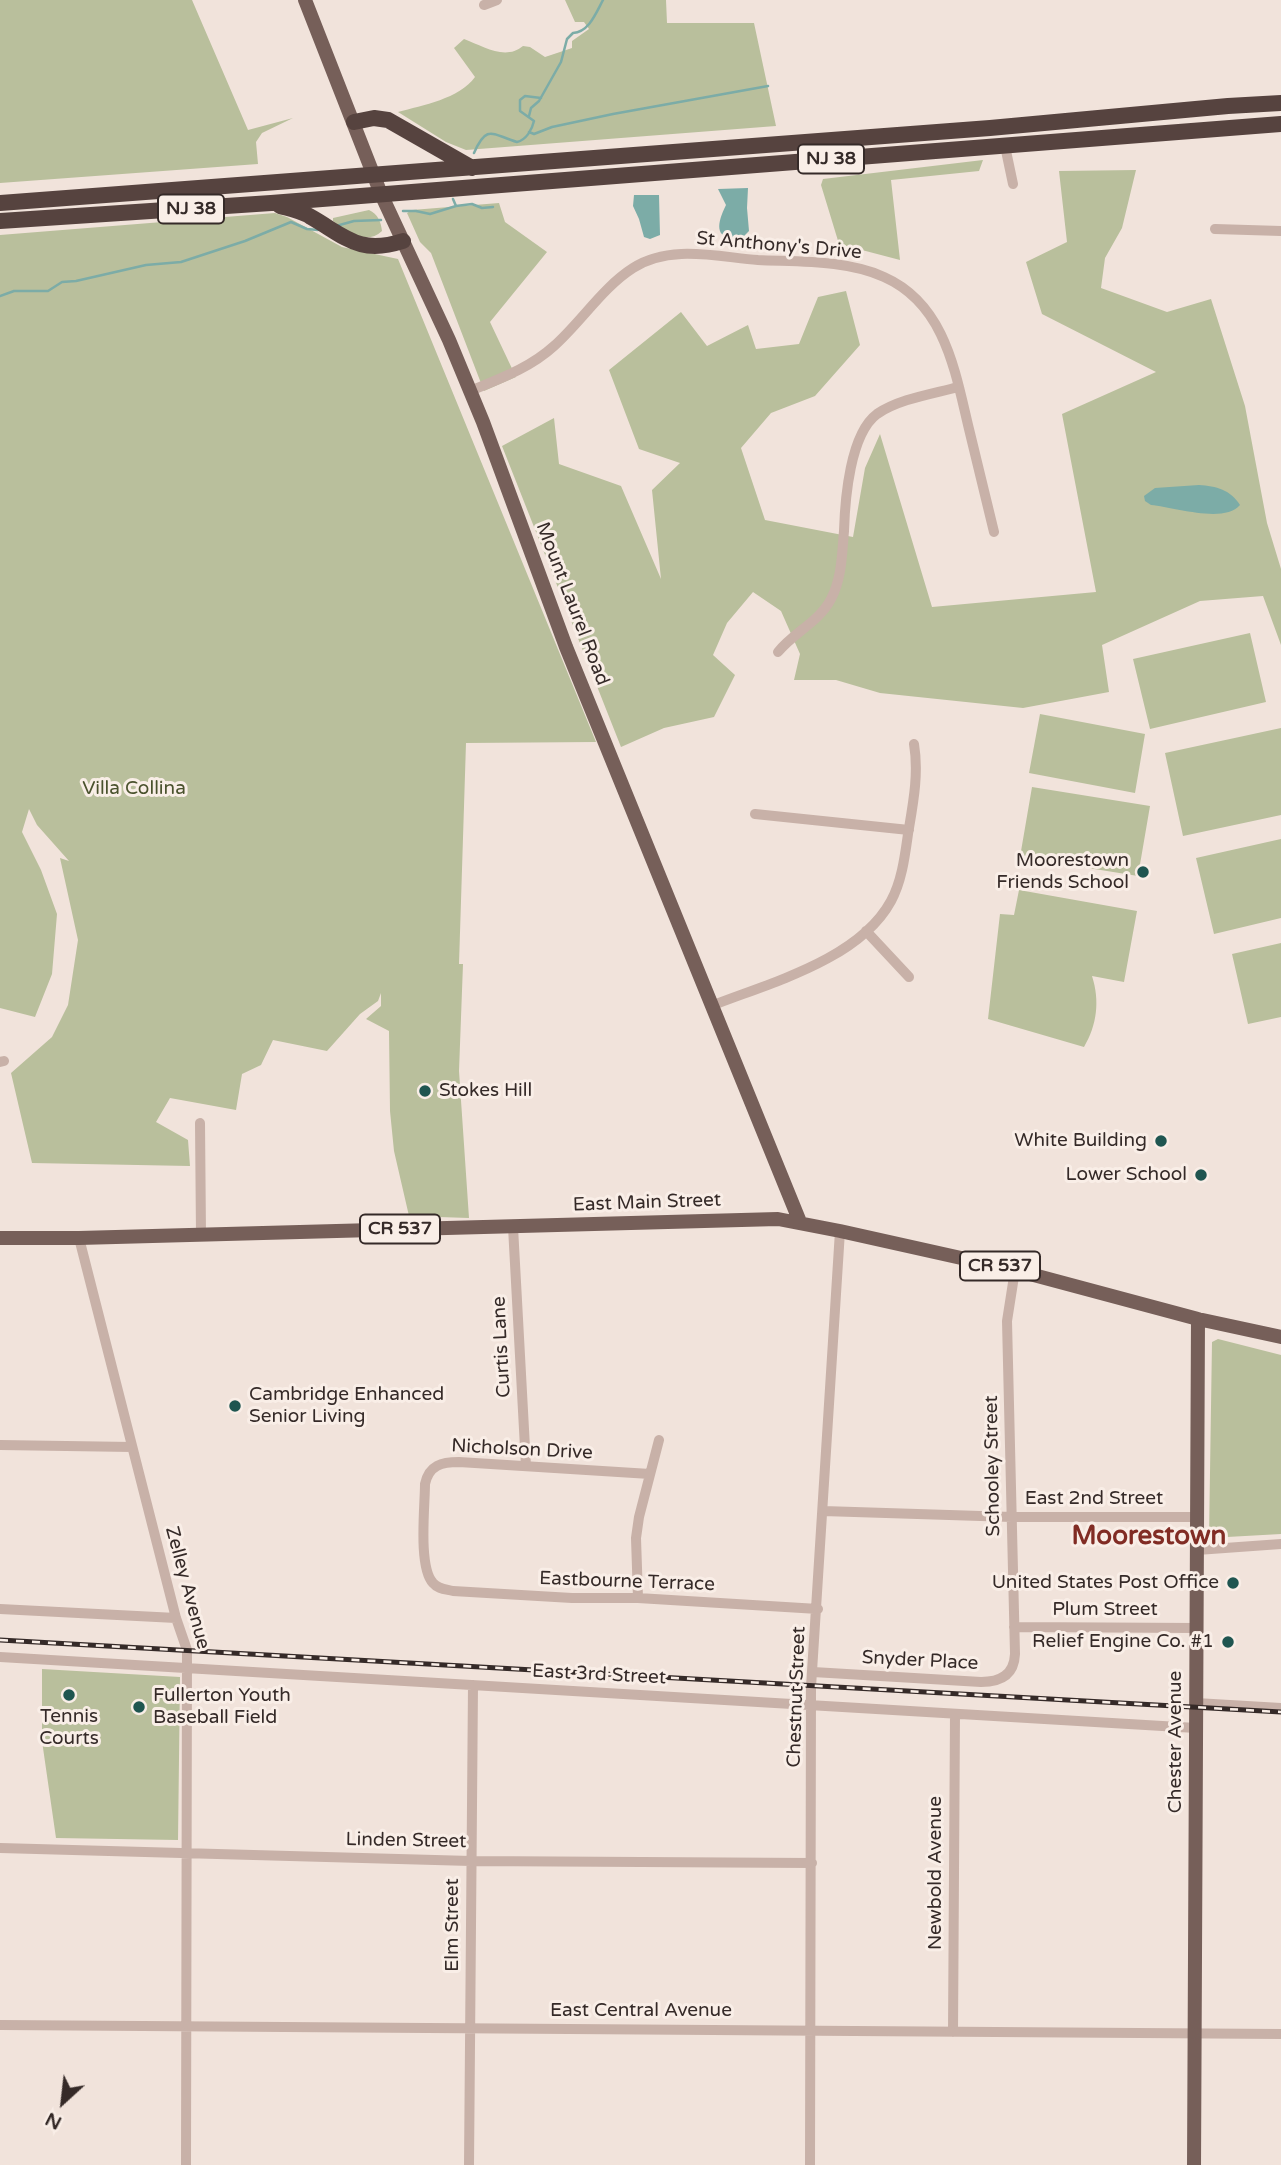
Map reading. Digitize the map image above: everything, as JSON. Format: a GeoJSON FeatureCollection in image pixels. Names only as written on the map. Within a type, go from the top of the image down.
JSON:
{"type":"FeatureCollection","features":[{"type":"Feature","properties":{"kind":"highway","name":"NJ 38"},"geometry":{"type":"LineString","coordinates":[[0,203],[990,128],[1281,103]]}},
{"type":"Feature","properties":{"kind":"highway"},"geometry":{"type":"LineString","coordinates":[[354,122],[374,118],[388,120],[472,168]]}},
{"type":"Feature","properties":{"kind":"highway","name":"NJ 38"},"geometry":{"type":"LineString","coordinates":[[0,221],[271,203],[1281,124]]}},
{"type":"Feature","properties":{"kind":"highway"},"geometry":{"type":"LineString","coordinates":[[271,203],[308,215],[358,245],[383,245],[403,241]]}},
{"type":"Feature","properties":{"kind":"main road","name":"Mount Laurel Road"},"geometry":{"type":"LineString","coordinates":[[304,0],[381,194],[470,391],[566,647],[800,1222]]}},
{"type":"Feature","properties":{"kind":"main road","name":"East Main Street"},"geometry":{"type":"LineString","coordinates":[[0,1238],[753,1220],[800,1222],[1015,1269],[1198,1319],[1281,1337]]}},
{"type":"Feature","properties":{"kind":"main road","name":"Chester Avenue"},"geometry":{"type":"LineString","coordinates":[[1194,2165],[1198,1319]]}},
{"type":"Feature","properties":{"kind":"street"},"geometry":{"type":"LineString","coordinates":[[484,5],[497,0]]}},
{"type":"Feature","properties":{"kind":"street"},"geometry":{"type":"LineString","coordinates":[[1005,146],[1013,184]]}},
{"type":"Feature","properties":{"kind":"street"},"geometry":{"type":"LineString","coordinates":[[1215,229],[1281,231]]}},
{"type":"Feature","properties":{"kind":"street","name":"St Anthony's Drive"},"geometry":{"type":"LineString","coordinates":[[470,391],[540,358],[633,268],[660,256],[682,254],[807,262],[883,276],[907,291],[928,312],[949,351],[994,532]]}},
{"type":"Feature","properties":{"kind":"street"},"geometry":{"type":"LineString","coordinates":[[778,652],[818,617],[831,598],[843,555],[850,476],[864,428],[870,420],[885,410],[958,387]]}},
{"type":"Feature","properties":{"kind":"street"},"geometry":{"type":"LineString","coordinates":[[711,1006],[822,961],[844,949],[878,919],[892,899],[904,859],[917,768],[914,744]]}},
{"type":"Feature","properties":{"kind":"street"},"geometry":{"type":"LineString","coordinates":[[755,814],[909,830]]}},
{"type":"Feature","properties":{"kind":"street"},"geometry":{"type":"LineString","coordinates":[[866,931],[909,977]]}},
{"type":"Feature","properties":{"kind":"street"},"geometry":{"type":"LineString","coordinates":[[200,1123],[201,1235]]}},
{"type":"Feature","properties":{"kind":"street","name":"Curtis Lane"},"geometry":{"type":"LineString","coordinates":[[513,1227],[526,1466]]}},
{"type":"Feature","properties":{"kind":"street","name":"Chestnut Street"},"geometry":{"type":"LineString","coordinates":[[810,2165],[813,1672],[840,1231]]}},
{"type":"Feature","properties":{"kind":"street","name":"Zelley Avenue"},"geometry":{"type":"LineString","coordinates":[[79,1238],[176,1618],[187,1650],[186,2165]]}},
{"type":"Feature","properties":{"kind":"street","name":"Schooley Street"},"geometry":{"type":"LineString","coordinates":[[1015,1269],[1007,1321],[1015,1661]]}},
{"type":"Feature","properties":{"kind":"street"},"geometry":{"type":"LineString","coordinates":[[638,1598],[636,1538],[659,1440]]}},
{"type":"Feature","properties":{"kind":"street"},"geometry":{"type":"LineString","coordinates":[[0,1445],[132,1447]]}},
{"type":"Feature","properties":{"kind":"street","name":"Nicholson Drive"},"geometry":{"type":"LineString","coordinates":[[435,1586],[428,1575],[425,1562],[425,1484],[429,1472],[437,1465],[450,1462],[650,1474]]}},
{"type":"Feature","properties":{"kind":"street","name":"East 2nd Street"},"geometry":{"type":"LineString","coordinates":[[823,1511],[1012,1517],[1197,1517]]}},
{"type":"Feature","properties":{"kind":"street"},"geometry":{"type":"LineString","coordinates":[[1197,1550],[1281,1544]]}},
{"type":"Feature","properties":{"kind":"street","name":"Eastbourne Terrace"},"geometry":{"type":"LineString","coordinates":[[435,1586],[453,1591],[572,1598],[638,1598],[818,1609]]}},
{"type":"Feature","properties":{"kind":"street"},"geometry":{"type":"LineString","coordinates":[[0,1609],[176,1618]]}},
{"type":"Feature","properties":{"kind":"street","name":"Plum Street"},"geometry":{"type":"LineString","coordinates":[[1014,1627],[1196,1629]]}},
{"type":"Feature","properties":{"kind":"street","name":"East 3rd Street"},"geometry":{"type":"LineString","coordinates":[[0,1657],[1196,1728]]}},
{"type":"Feature","properties":{"kind":"street","name":"Snyder Place"},"geometry":{"type":"LineString","coordinates":[[813,1672],[993,1682],[1008,1675],[1015,1661]]}},
{"type":"Feature","properties":{"kind":"street","name":"Elm Street"},"geometry":{"type":"LineString","coordinates":[[469,2165],[473,1685]]}},
{"type":"Feature","properties":{"kind":"street"},"geometry":{"type":"LineString","coordinates":[[1196,1703],[1281,1708]]}},
{"type":"Feature","properties":{"kind":"street","name":"Newbold Avenue"},"geometry":{"type":"LineString","coordinates":[[953,2032],[955,1714]]}},
{"type":"Feature","properties":{"kind":"street","name":"Linden Street"},"geometry":{"type":"LineString","coordinates":[[0,1848],[471,1861],[811,1863]]}},
{"type":"Feature","properties":{"kind":"street","name":"East Central Avenue"},"geometry":{"type":"LineString","coordinates":[[0,2025],[1281,2034]]}},
{"type":"Feature","properties":{"kind":"green space"},"geometry":{"type":"Polygon","coordinates":[[[0,0],[192,0],[248,130],[293,118],[262,133],[256,142],[258,164],[0,183],[0,0]]]}},
{"type":"Feature","properties":{"kind":"green space"},"geometry":{"type":"Polygon","coordinates":[[[565,0],[666,0],[667,23],[754,23],[776,126],[466,150],[446,142],[398,112],[450,96],[468,85],[475,77],[454,48],[464,39],[501,52],[509,52],[523,46],[530,47],[545,57],[572,48],[572,41],[589,29],[584,22],[575,22],[565,0]]]}},
{"type":"Feature","properties":{"kind":"green space"},"geometry":{"type":"Polygon","coordinates":[[[983,160],[979,171],[891,180],[900,260],[839,244],[821,185],[823,179],[983,160]]]}},
{"type":"Feature","properties":{"kind":"green space"},"geometry":{"type":"Polygon","coordinates":[[[1136,170],[1122,228],[1105,258],[1101,288],[1167,312],[1211,299],[1245,406],[1267,523],[1281,569],[1281,645],[1263,596],[1200,601],[1102,645],[1109,692],[1023,708],[880,693],[836,680],[794,680],[800,654],[781,611],[753,592],[727,623],[713,655],[735,675],[714,717],[664,728],[621,747],[502,446],[554,418],[559,464],[621,486],[661,579],[652,490],[680,463],[639,449],[609,370],[681,312],[707,346],[748,325],[756,349],[799,344],[818,297],[846,291],[860,345],[815,396],[771,413],[741,448],[765,520],[853,537],[865,468],[880,434],[932,607],[1096,592],[1062,414],[1156,372],[1042,314],[1026,262],[1067,242],[1059,171],[1136,170]]]}},
{"type":"Feature","properties":{"kind":"green space"},"geometry":{"type":"Polygon","coordinates":[[[499,203],[505,222],[547,252],[490,322],[516,377],[484,391],[431,253],[420,242],[407,213],[412,210],[499,203]]]}},
{"type":"Feature","properties":{"kind":"green space"},"geometry":{"type":"Polygon","coordinates":[[[369,210],[377,216],[382,231],[370,237],[357,235],[333,221],[333,218],[369,210]]]}},
{"type":"Feature","properties":{"kind":"green space","name":"Villa Collina"},"geometry":{"type":"Polygon","coordinates":[[[275,213],[342,247],[398,259],[596,742],[466,743],[459,964],[463,964],[459,1071],[469,1218],[409,1216],[394,1151],[390,1111],[389,1031],[366,1019],[381,1006],[381,993],[378,1001],[360,1014],[327,1051],[273,1040],[261,1065],[242,1074],[236,1110],[170,1098],[156,1122],[188,1140],[190,1166],[32,1163],[11,1073],[52,1037],[68,1005],[78,940],[60,858],[69,861],[37,825],[29,809],[22,832],[41,870],[57,914],[52,974],[35,1017],[0,1008],[0,235],[275,213]]]}},
{"type":"Feature","properties":{"kind":"green space"},"geometry":{"type":"Polygon","coordinates":[[[1250,633],[1266,702],[1150,729],[1133,659],[1250,633]]]}},
{"type":"Feature","properties":{"kind":"green space"},"geometry":{"type":"Polygon","coordinates":[[[1040,714],[1145,734],[1135,793],[1029,773],[1040,714]]]}},
{"type":"Feature","properties":{"kind":"green space"},"geometry":{"type":"Polygon","coordinates":[[[1281,728],[1281,815],[1183,836],[1165,753],[1281,728]]]}},
{"type":"Feature","properties":{"kind":"green space"},"geometry":{"type":"Polygon","coordinates":[[[1032,787],[1150,806],[1138,876],[1020,857],[1032,787]]]}},
{"type":"Feature","properties":{"kind":"green space"},"geometry":{"type":"Polygon","coordinates":[[[1281,839],[1281,918],[1214,934],[1196,858],[1281,839]]]}},
{"type":"Feature","properties":{"kind":"green space"},"geometry":{"type":"Polygon","coordinates":[[[1019,890],[1137,911],[1124,982],[1092,976],[1096,1013],[1084,1047],[988,1019],[1000,914],[1014,915],[1019,890]]]}},
{"type":"Feature","properties":{"kind":"green space"},"geometry":{"type":"Polygon","coordinates":[[[1281,943],[1281,1017],[1248,1024],[1232,954],[1281,943]]]}},
{"type":"Feature","properties":{"kind":"green space"},"geometry":{"type":"Polygon","coordinates":[[[1218,1339],[1281,1355],[1281,1534],[1209,1538],[1212,1342],[1218,1339]]]}},
{"type":"Feature","properties":{"kind":"green space"},"geometry":{"type":"Polygon","coordinates":[[[42,1669],[180,1677],[178,1840],[56,1838],[42,1741],[42,1669]]]}},
{"type":"Feature","properties":{"kind":"water"},"geometry":{"type":"Polygon","coordinates":[[[748,188],[749,231],[742,238],[726,237],[719,225],[726,205],[718,189],[748,188]]]}},
{"type":"Feature","properties":{"kind":"water"},"geometry":{"type":"Polygon","coordinates":[[[634,195],[659,195],[660,235],[650,239],[644,237],[633,206],[634,195]]]}},
{"type":"Feature","properties":{"kind":"water"},"geometry":{"type":"Polygon","coordinates":[[[1199,485],[1222,490],[1240,505],[1233,511],[1211,514],[1151,505],[1145,501],[1144,496],[1155,488],[1199,485]]]}},
{"type":"Feature","properties":{"kind":"waterway"},"geometry":{"type":"LineString","coordinates":[[529,116],[531,108],[539,101],[561,62],[567,39],[588,26],[603,0]]}},
{"type":"Feature","properties":{"kind":"waterway"},"geometry":{"type":"LineString","coordinates":[[529,132],[534,134],[552,127],[613,114],[768,86]]}},
{"type":"Feature","properties":{"kind":"waterway"},"geometry":{"type":"LineString","coordinates":[[474,153],[487,134],[496,134],[517,142],[523,139],[534,121],[520,111],[520,100],[525,96],[541,98]]}},
{"type":"Feature","properties":{"kind":"waterway"},"geometry":{"type":"LineString","coordinates":[[453,199],[456,206]]}},
{"type":"Feature","properties":{"kind":"waterway"},"geometry":{"type":"LineString","coordinates":[[403,211],[430,214],[472,204],[482,208],[493,207]]}},
{"type":"Feature","properties":{"kind":"waterway"},"geometry":{"type":"LineString","coordinates":[[336,226],[354,221],[381,220]]}},
{"type":"Feature","properties":{"kind":"waterway"},"geometry":{"type":"LineString","coordinates":[[0,296],[14,291],[48,291],[62,282],[146,265],[181,262],[245,241],[291,222],[307,229],[318,230]]}},
{"type":"Feature","properties":{"kind":"railway"},"geometry":{"type":"LineString","coordinates":[[0,1640],[1281,1712]]}},
{"type":"Feature","properties":{"kind":"place","name":"Moorestown Friends School"},"geometry":{"type":"Point","coordinates":[1143,872]}},
{"type":"Feature","properties":{"kind":"place","name":"Stokes Hill"},"geometry":{"type":"Point","coordinates":[425,1091]}},
{"type":"Feature","properties":{"kind":"place","name":"White Building"},"geometry":{"type":"Point","coordinates":[1161,1141]}},
{"type":"Feature","properties":{"kind":"place","name":"Lower School"},"geometry":{"type":"Point","coordinates":[1201,1175]}},
{"type":"Feature","properties":{"kind":"place","name":"Cambridge Enhanced Senior Living"},"geometry":{"type":"Point","coordinates":[235,1406]}},
{"type":"Feature","properties":{"kind":"place","name":"United States Post Office"},"geometry":{"type":"Point","coordinates":[1233,1583]}},
{"type":"Feature","properties":{"kind":"place","name":"Relief Engine Co. #1"},"geometry":{"type":"Point","coordinates":[1228,1642]}},
{"type":"Feature","properties":{"kind":"place","name":"Tennis Courts"},"geometry":{"type":"Point","coordinates":[69,1695]}},
{"type":"Feature","properties":{"kind":"place","name":"Fullerton Youth Baseball Field"},"geometry":{"type":"Point","coordinates":[139,1707]}},
{"type":"Feature","properties":{"kind":"district","name":"Moorestown"},"geometry":{"type":"Point","coordinates":[1149,1537]}}]}
